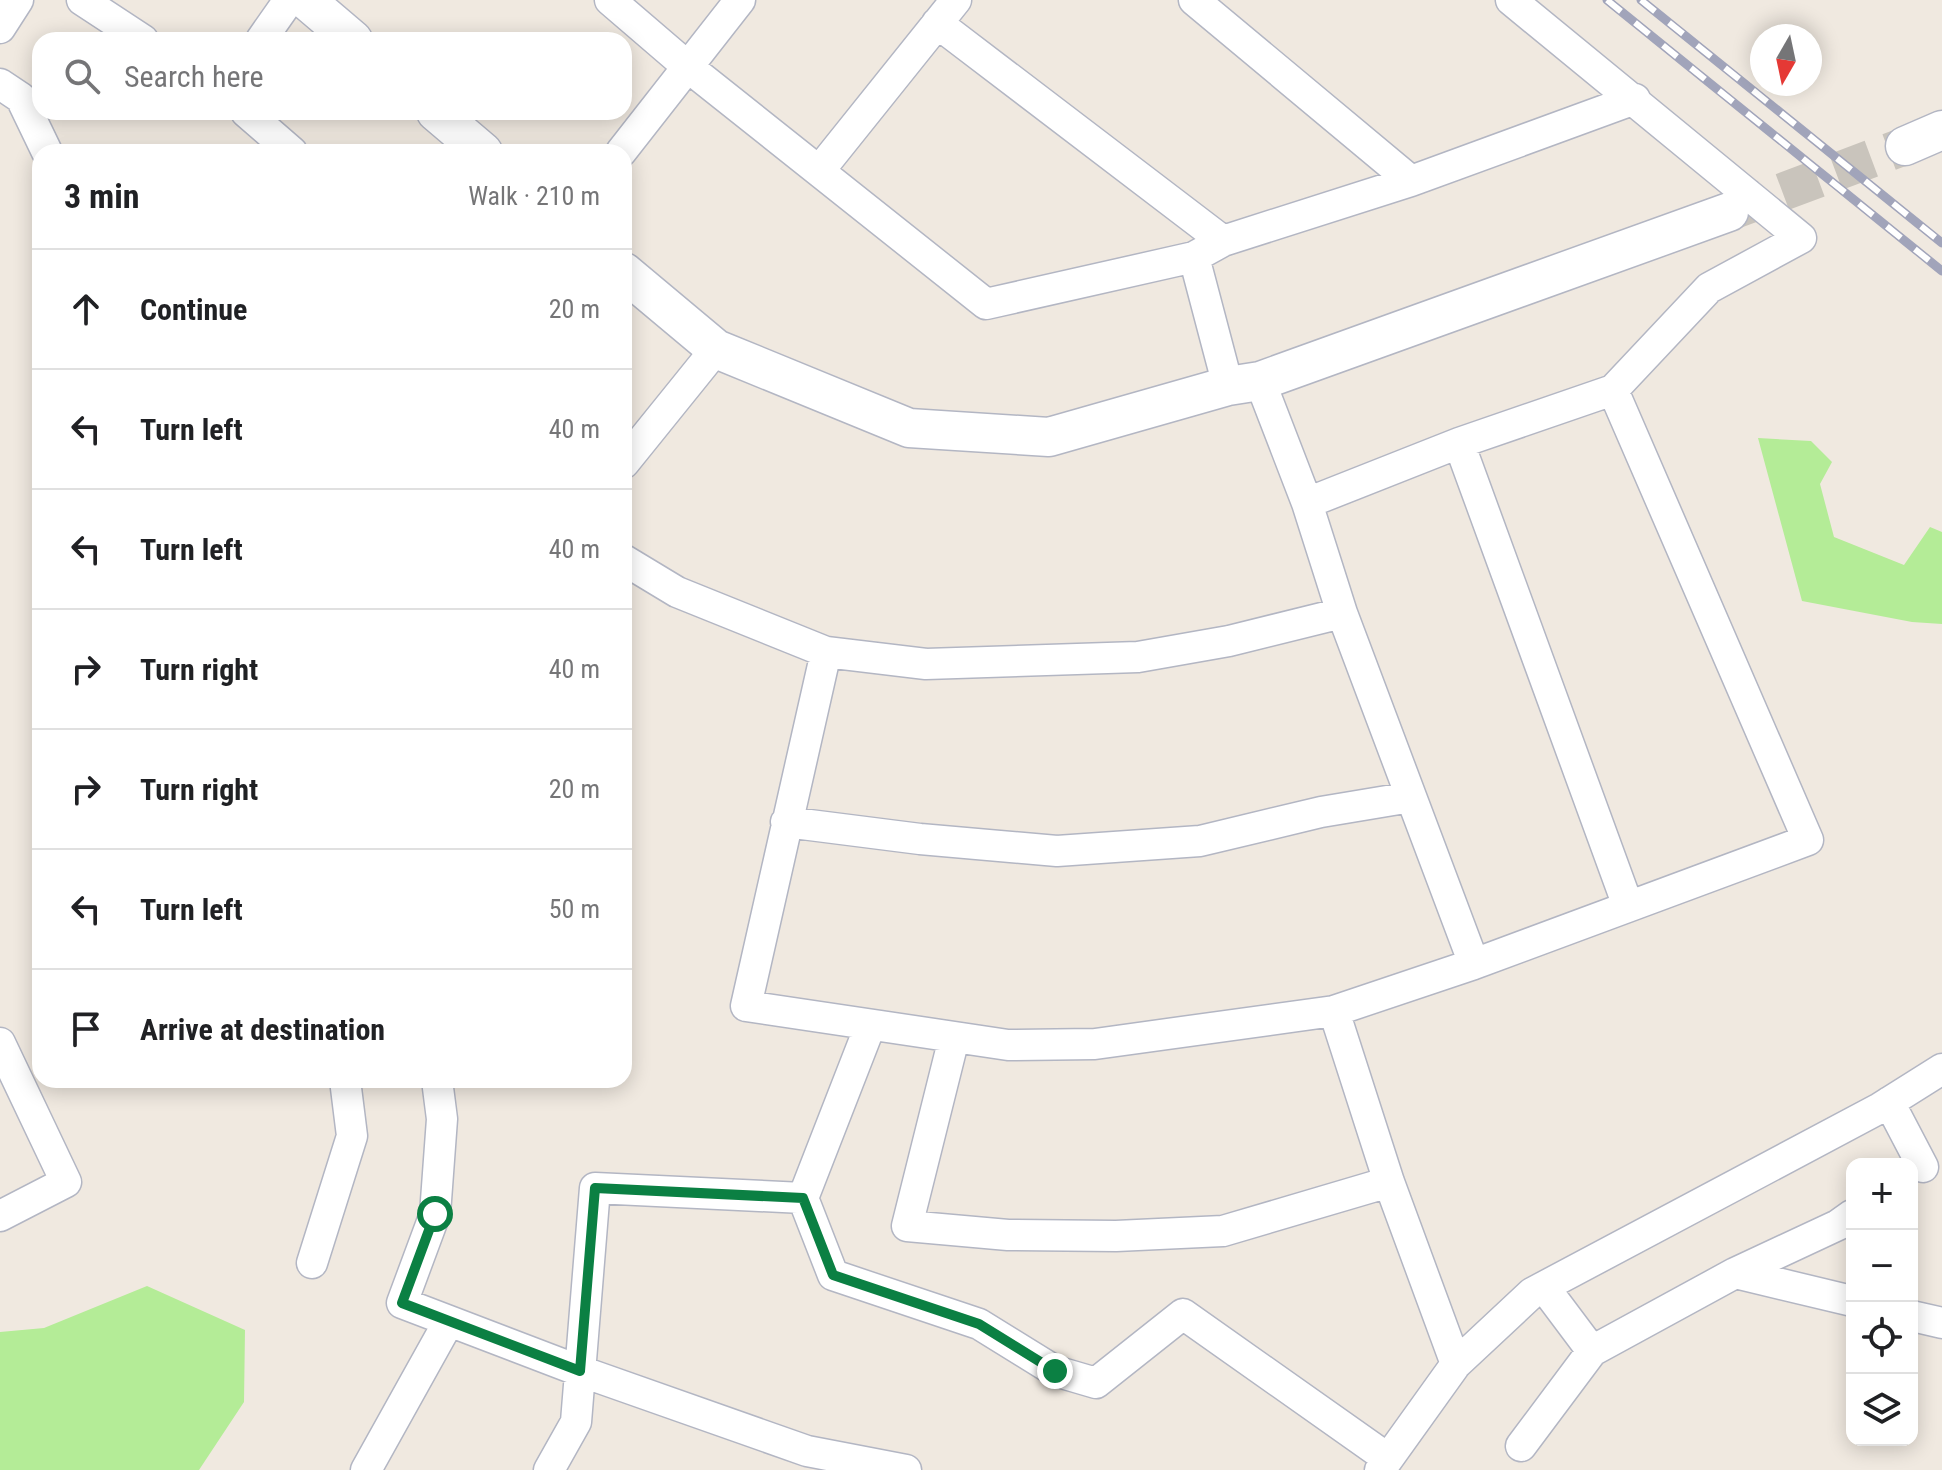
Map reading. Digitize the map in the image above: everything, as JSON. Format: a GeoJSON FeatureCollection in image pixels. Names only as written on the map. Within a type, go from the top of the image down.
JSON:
{"type":"FeatureCollection","features":[{"type":"Feature","properties":{"kind":"street"},"geometry":{"type":"LineString","coordinates":[[0,28],[18,0]]}},
{"type":"Feature","properties":{"kind":"street"},"geometry":{"type":"LineString","coordinates":[[82,0],[131,32]]}},
{"type":"Feature","properties":{"kind":"street"},"geometry":{"type":"LineString","coordinates":[[267,32],[289,0]]}},
{"type":"Feature","properties":{"kind":"street"},"geometry":{"type":"LineString","coordinates":[[306,0],[344,32]]}},
{"type":"Feature","properties":{"kind":"street"},"geometry":{"type":"LineString","coordinates":[[610,0],[688,67],[986,304],[1194,257],[1223,241],[1411,181],[1635,99]]}},
{"type":"Feature","properties":{"kind":"street"},"geometry":{"type":"LineString","coordinates":[[627,144],[740,0]]}},
{"type":"Feature","properties":{"kind":"street"},"geometry":{"type":"LineString","coordinates":[[1194,0],[1411,181]]}},
{"type":"Feature","properties":{"kind":"street"},"geometry":{"type":"LineString","coordinates":[[1307,503],[1459,443],[1613,390],[1709,288],[1801,238],[1511,0]]}},
{"type":"Feature","properties":{"kind":"street"},"geometry":{"type":"LineString","coordinates":[[819,171],[947,12],[1223,241]]}},
{"type":"Feature","properties":{"kind":"street"},"geometry":{"type":"LineString","coordinates":[[0,84],[21,98],[43,144]]}},
{"type":"Feature","properties":{"kind":"street"},"geometry":{"type":"LineString","coordinates":[[255,120],[283,144]]}},
{"type":"Feature","properties":{"kind":"street"},"geometry":{"type":"LineString","coordinates":[[445,120],[474,144]]}},
{"type":"Feature","properties":{"kind":"street"},"geometry":{"type":"LineString","coordinates":[[1905,146],[1942,130]]}},
{"type":"Feature","properties":{"kind":"street"},"geometry":{"type":"LineString","coordinates":[[632,279],[716,349],[909,428],[1049,437],[1244,383],[1729,212]]}},
{"type":"Feature","properties":{"kind":"street"},"geometry":{"type":"LineString","coordinates":[[1194,257],[1244,383],[1307,503],[1342,613],[1474,964]]}},
{"type":"Feature","properties":{"kind":"street"},"geometry":{"type":"LineString","coordinates":[[632,441],[716,349]]}},
{"type":"Feature","properties":{"kind":"street"},"geometry":{"type":"LineString","coordinates":[[826,652],[746,1006],[1008,1045],[1095,1044],[1334,1011],[1474,964],[1808,840],[1613,390]]}},
{"type":"Feature","properties":{"kind":"street"},"geometry":{"type":"LineString","coordinates":[[1459,443],[1628,906]]}},
{"type":"Feature","properties":{"kind":"street"},"geometry":{"type":"LineString","coordinates":[[632,565],[677,592],[826,652],[926,664],[1138,657],[1229,641],[1342,613]]}},
{"type":"Feature","properties":{"kind":"street"},"geometry":{"type":"LineString","coordinates":[[786,822],[920,839],[1057,851],[1200,841],[1321,812],[1411,797]]}},
{"type":"Feature","properties":{"kind":"street"},"geometry":{"type":"LineString","coordinates":[[1334,1011],[1389,1182],[1456,1364]]}},
{"type":"Feature","properties":{"kind":"street"},"geometry":{"type":"LineString","coordinates":[[870,1026],[803,1198],[833,1275],[979,1324],[1055,1371],[1096,1383],[1183,1314],[1383,1464],[1456,1364],[1532,1293],[1889,1102],[1942,1069]]}},
{"type":"Feature","properties":{"kind":"street"},"geometry":{"type":"LineString","coordinates":[[954,1038],[907,1226],[1008,1235],[1116,1236],[1223,1231],[1389,1182]]}},
{"type":"Feature","properties":{"kind":"street"},"geometry":{"type":"LineString","coordinates":[[0,1043],[66,1182],[0,1216]]}},
{"type":"Feature","properties":{"kind":"street"},"geometry":{"type":"LineString","coordinates":[[312,1263],[352,1136],[346,1088]]}},
{"type":"Feature","properties":{"kind":"street"},"geometry":{"type":"LineString","coordinates":[[438,1088],[442,1119],[435,1214],[402,1303],[580,1371],[807,1451],[906,1470]]}},
{"type":"Feature","properties":{"kind":"street"},"geometry":{"type":"LineString","coordinates":[[1889,1102],[1926,1171]]}},
{"type":"Feature","properties":{"kind":"street"},"geometry":{"type":"LineString","coordinates":[[549,1470],[576,1422],[595,1188],[803,1198]]}},
{"type":"Feature","properties":{"kind":"street"},"geometry":{"type":"LineString","coordinates":[[1521,1446],[1592,1351],[1735,1273],[1846,1219]]}},
{"type":"Feature","properties":{"kind":"street"},"geometry":{"type":"LineString","coordinates":[[1735,1273],[1846,1300]]}},
{"type":"Feature","properties":{"kind":"street"},"geometry":{"type":"LineString","coordinates":[[1544,1287],[1592,1351]]}},
{"type":"Feature","properties":{"kind":"street"},"geometry":{"type":"LineString","coordinates":[[1918,1317],[1942,1323]]}},
{"type":"Feature","properties":{"kind":"street"},"geometry":{"type":"LineString","coordinates":[[366,1470],[449,1321]]}},
{"type":"Feature","properties":{"kind":"green space"},"geometry":{"type":"Polygon","coordinates":[[[1758,438],[1811,441],[1832,462],[1820,484],[1834,537],[1904,565],[1930,527],[1942,532],[1942,624],[1912,622],[1802,601],[1758,438]]]}},
{"type":"Feature","properties":{"kind":"green space"},"geometry":{"type":"Polygon","coordinates":[[[147,1286],[245,1330],[244,1402],[199,1470],[0,1470],[0,1332],[44,1328],[147,1286]]]}},
{"type":"Feature","properties":{"kind":"tunnel"},"geometry":{"type":"LineString","coordinates":[[1729,212],[1905,146]]}},
{"type":"Feature","properties":{"kind":"railway"},"geometry":{"type":"LineString","coordinates":[[1607,0],[1942,271]]}},
{"type":"Feature","properties":{"kind":"railway"},"geometry":{"type":"LineString","coordinates":[[1641,0],[1942,243]]}},
{"type":"Feature","properties":{"kind":"route"},"geometry":{"type":"LineString","coordinates":[[435,1214],[402,1303],[580,1371],[595,1188],[803,1198],[833,1275],[979,1324],[1055,1371]]}}]}
